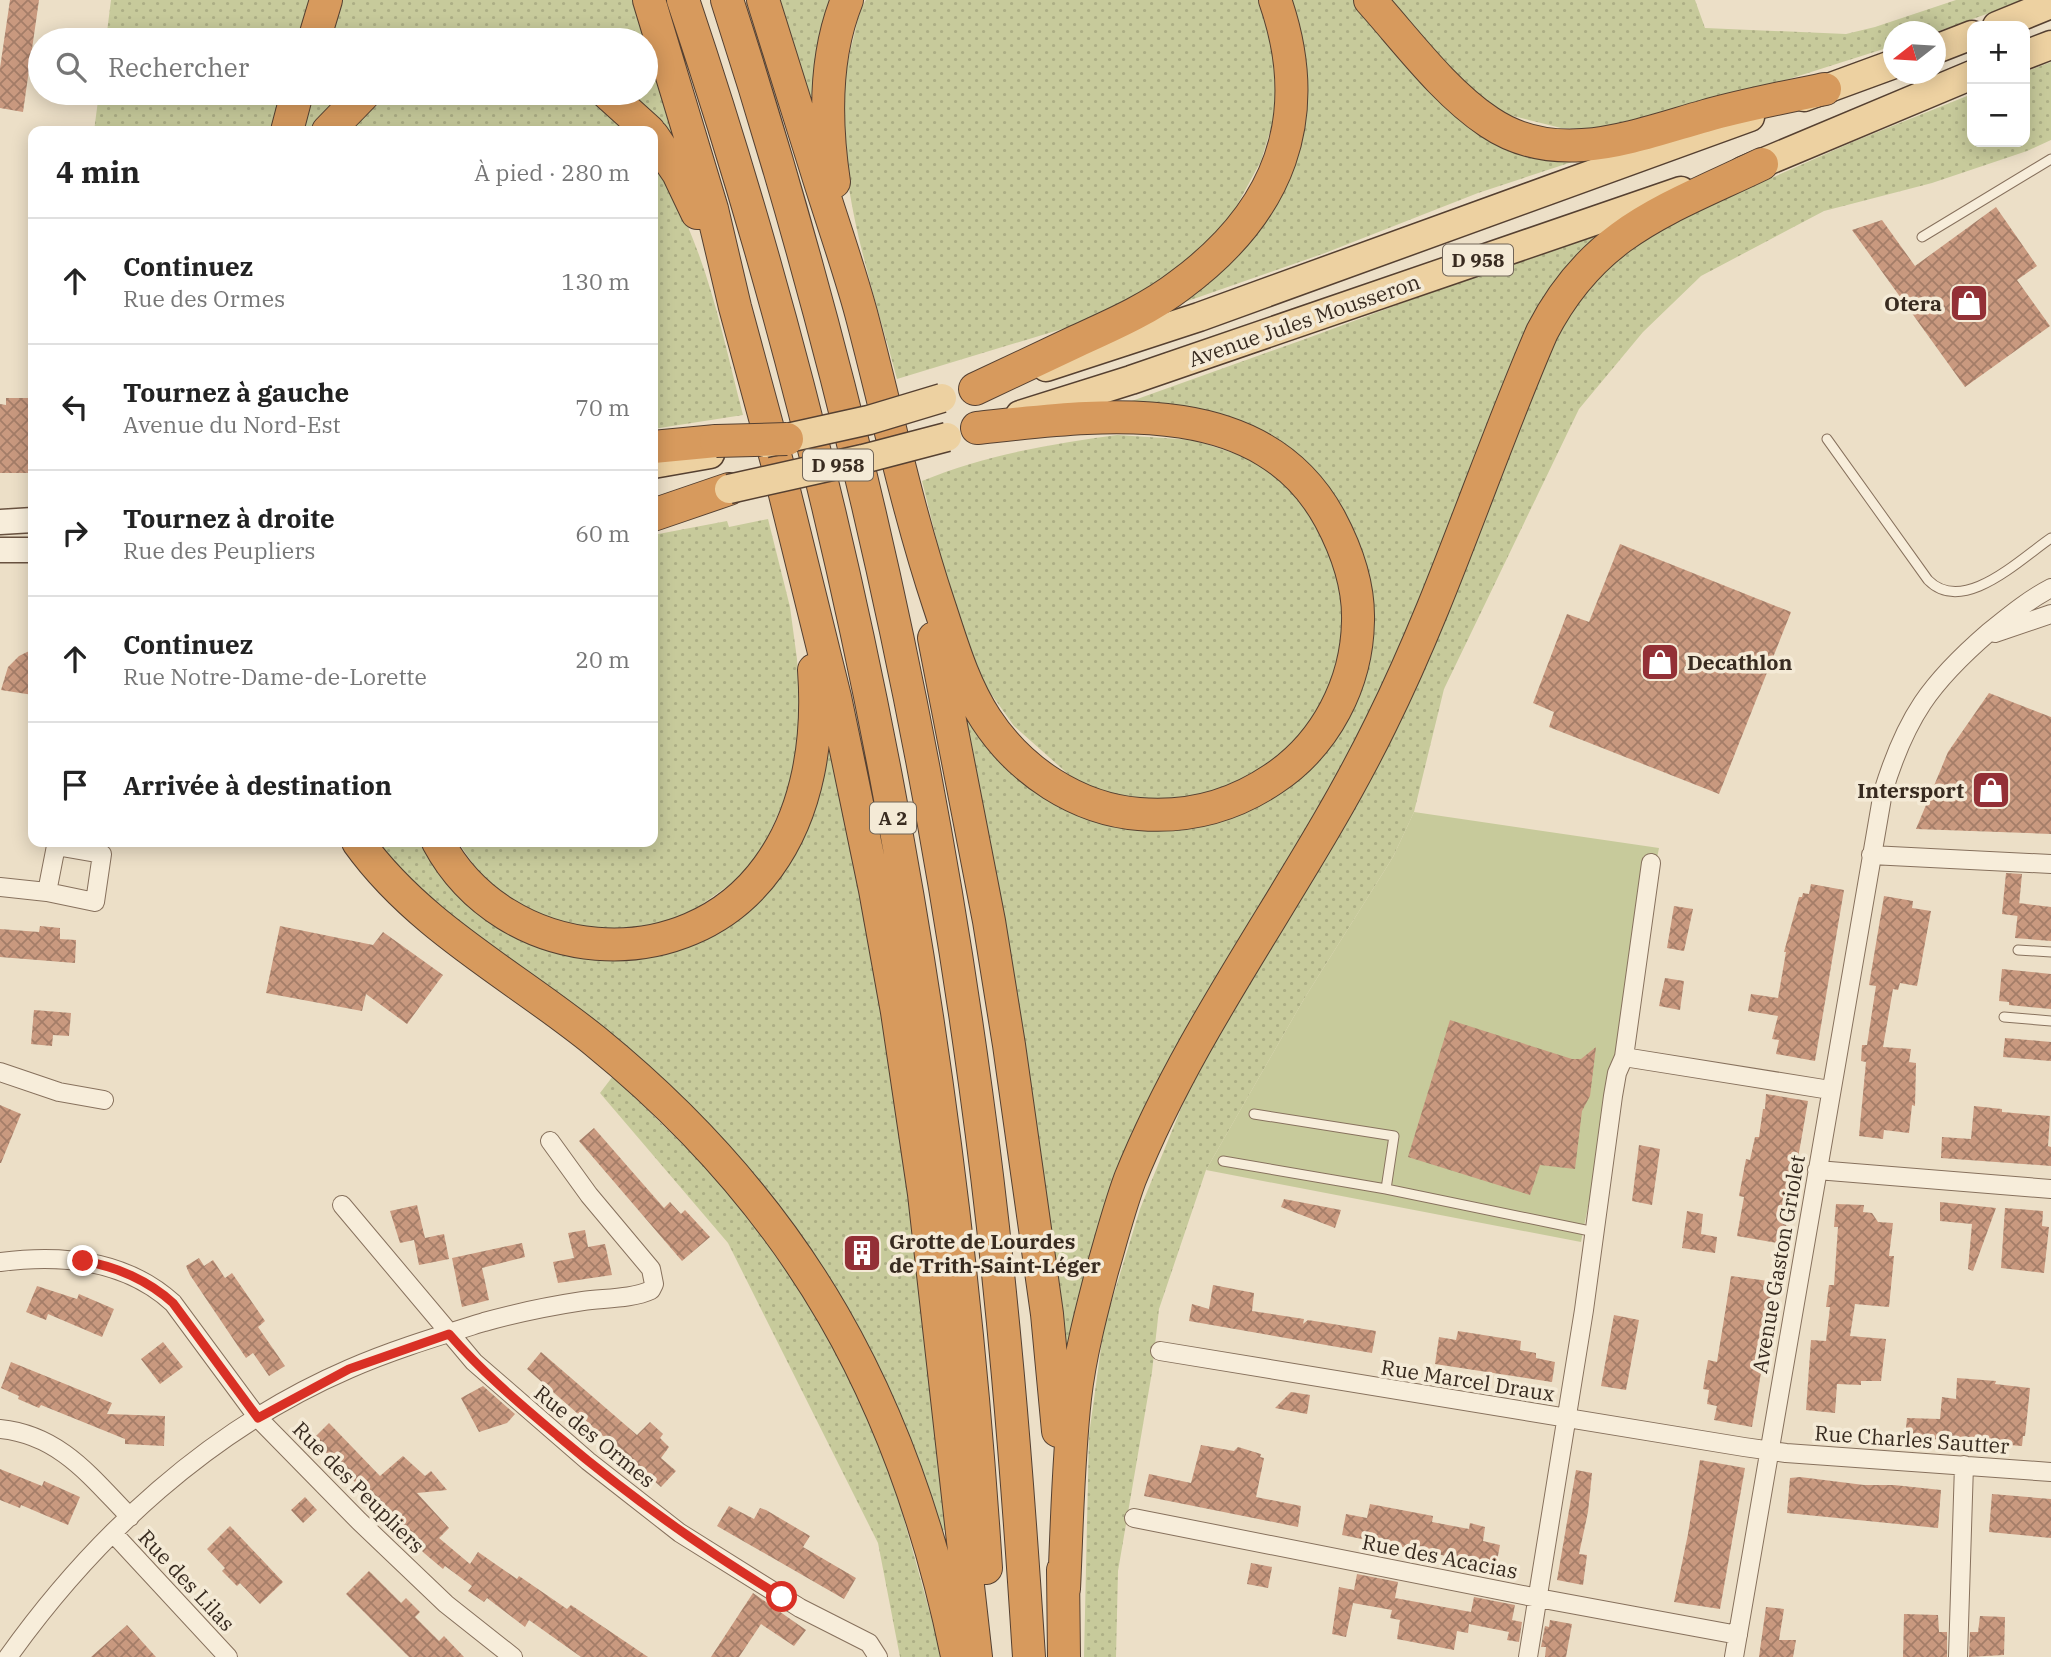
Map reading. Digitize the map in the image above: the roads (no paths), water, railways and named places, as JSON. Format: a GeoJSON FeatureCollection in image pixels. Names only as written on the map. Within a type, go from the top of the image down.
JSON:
{"type":"FeatureCollection","features":[{"type":"Feature","properties":{"kind":"highway"},"geometry":{"type":"LineString","coordinates":[[318,28],[326,0]]}},
{"type":"Feature","properties":{"kind":"highway"},"geometry":{"type":"LineString","coordinates":[[649,0],[657,28]]}},
{"type":"Feature","properties":{"kind":"highway","name":"A 2"},"geometry":{"type":"LineString","coordinates":[[683,0],[741,181],[803,405],[851,612],[898,845],[931,1050],[960,1274],[981,1495],[990,1657]]}},
{"type":"Feature","properties":{"kind":"highway","name":"A 2"},"geometry":{"type":"LineString","coordinates":[[727,0],[820,319],[870,515],[933,823],[964,1004],[988,1179],[1010,1397],[1029,1657]]}},
{"type":"Feature","properties":{"kind":"highway"},"geometry":{"type":"LineString","coordinates":[[763,0],[847,263],[919,547],[963,674],[986,719],[1006,746],[1032,770],[1063,792],[1092,805],[1128,813],[1162,816],[1194,812],[1227,803],[1258,789],[1290,767],[1315,740],[1335,710],[1349,675],[1358,613],[1354,585],[1342,546],[1326,512],[1302,478],[1269,451],[1235,434],[1165,421],[1087,418],[977,428]]}},
{"type":"Feature","properties":{"kind":"highway"},"geometry":{"type":"LineString","coordinates":[[847,0],[832,58],[828,113],[832,167],[847,263]]}},
{"type":"Feature","properties":{"kind":"highway"},"geometry":{"type":"LineString","coordinates":[[975,389],[1126,318],[1161,298],[1208,263],[1247,221],[1265,193],[1280,160],[1292,110],[1291,64],[1286,35],[1275,0]]}},
{"type":"Feature","properties":{"kind":"highway"},"geometry":{"type":"LineString","coordinates":[[1370,0],[1477,114],[1505,131],[1544,144],[1573,146],[1609,143],[1726,110],[1825,89]]}},
{"type":"Feature","properties":{"kind":"highway"},"geometry":{"type":"LineString","coordinates":[[658,30],[712,209],[848,752],[902,1048],[924,1194],[976,1657]]}},
{"type":"Feature","properties":{"kind":"highway"},"geometry":{"type":"LineString","coordinates":[[288,126],[294,105]]}},
{"type":"Feature","properties":{"kind":"highway"},"geometry":{"type":"LineString","coordinates":[[333,126],[353,105]]}},
{"type":"Feature","properties":{"kind":"highway"},"geometry":{"type":"LineString","coordinates":[[620,105],[643,126]]}},
{"type":"Feature","properties":{"kind":"highway"},"geometry":{"type":"LineString","coordinates":[[658,143],[687,190],[735,307]]}},
{"type":"Feature","properties":{"kind":"highway"},"geometry":{"type":"LineString","coordinates":[[1064,1589],[1070,1457],[1079,1373],[1090,1319],[1130,1180],[1183,1067],[1339,804],[1383,722],[1456,551],[1542,332],[1569,286],[1604,248],[1651,218],[1762,164]]}},
{"type":"Feature","properties":{"kind":"highway"},"geometry":{"type":"LineString","coordinates":[[658,447],[718,447],[787,439]]}},
{"type":"Feature","properties":{"kind":"highway"},"geometry":{"type":"LineString","coordinates":[[658,513],[729,489]]}},
{"type":"Feature","properties":{"kind":"highway"},"geometry":{"type":"LineString","coordinates":[[919,547],[936,653],[989,921],[1049,1328],[1056,1403],[1064,1589],[1064,1657]]}},
{"type":"Feature","properties":{"kind":"highway"},"geometry":{"type":"LineString","coordinates":[[441,847],[461,876],[499,910],[540,931],[580,943],[629,944],[664,938],[696,926],[736,902],[758,880],[779,851],[809,772],[816,703],[812,635],[805,581]]}},
{"type":"Feature","properties":{"kind":"highway"},"geometry":{"type":"LineString","coordinates":[[362,847],[384,875],[419,909],[566,1018],[632,1071],[741,1182],[778,1230],[811,1277],[845,1335],[891,1430],[935,1567],[957,1657]]}},
{"type":"Feature","properties":{"kind":"main road"},"geometry":{"type":"LineString","coordinates":[[2009,21],[2051,4]]}},
{"type":"Feature","properties":{"kind":"main road"},"geometry":{"type":"LineString","coordinates":[[1946,45],[1967,37]]}},
{"type":"Feature","properties":{"kind":"main road"},"geometry":{"type":"LineString","coordinates":[[2030,53],[2051,45]]}},
{"type":"Feature","properties":{"kind":"main road","name":"Avenue Jules Mousseron"},"geometry":{"type":"LineString","coordinates":[[787,439],[975,389],[1212,312],[1883,68]]}},
{"type":"Feature","properties":{"kind":"main road","name":"Avenue Jules Mousseron"},"geometry":{"type":"LineString","coordinates":[[729,489],[863,459],[977,428],[1131,380],[1762,164],[1967,77]]}},
{"type":"Feature","properties":{"kind":"main road"},"geometry":{"type":"LineString","coordinates":[[658,463],[718,447]]}},
{"type":"Feature","properties":{"kind":"main road","name":"D 958"},"geometry":{"type":"LineString","coordinates":[[658,501],[729,489]]}},
{"type":"Feature","properties":{"kind":"main road"},"geometry":{"type":"LineString","coordinates":[[0,508],[28,508]]}},
{"type":"Feature","properties":{"kind":"main road"},"geometry":{"type":"LineString","coordinates":[[0,522],[28,520]]}},
{"type":"Feature","properties":{"kind":"main road"},"geometry":{"type":"LineString","coordinates":[[0,550],[28,550]]}},
{"type":"Feature","properties":{"kind":"street","name":"Avenue Gaston Griolet"},"geometry":{"type":"LineString","coordinates":[[1734,1657],[1866,880],[1885,784],[1900,743],[1928,693],[1951,666],[1985,636],[2012,613],[2051,588]]}},
{"type":"Feature","properties":{"kind":"street"},"geometry":{"type":"LineString","coordinates":[[1985,636],[2051,614]]}},
{"type":"Feature","properties":{"kind":"street"},"geometry":{"type":"LineString","coordinates":[[1871,855],[2051,863]]}},
{"type":"Feature","properties":{"kind":"street"},"geometry":{"type":"LineString","coordinates":[[1528,1657],[1567,1419],[1613,1096],[1617,1073],[1624,1057],[1651,863]]}},
{"type":"Feature","properties":{"kind":"street"},"geometry":{"type":"LineString","coordinates":[[0,887],[47,892]]}},
{"type":"Feature","properties":{"kind":"street"},"geometry":{"type":"LineString","coordinates":[[1624,1057],[1830,1090]]}},
{"type":"Feature","properties":{"kind":"street"},"geometry":{"type":"LineString","coordinates":[[0,1072],[59,1092],[104,1101]]}},
{"type":"Feature","properties":{"kind":"street"},"geometry":{"type":"LineString","coordinates":[[8,1657],[63,1586],[113,1533],[187,1466],[258,1418],[349,1369],[449,1334],[504,1317],[568,1303],[642,1293],[653,1287],[651,1269],[589,1195],[550,1141]]}},
{"type":"Feature","properties":{"kind":"street"},"geometry":{"type":"LineString","coordinates":[[1817,1170],[2051,1189]]}},
{"type":"Feature","properties":{"kind":"street","name":"Rue des Ormes"},"geometry":{"type":"LineString","coordinates":[[342,1205],[449,1334],[499,1386],[588,1461],[662,1520],[738,1572],[874,1650]]}},
{"type":"Feature","properties":{"kind":"street","name":"Rue des Peupliers"},"geometry":{"type":"LineString","coordinates":[[0,1262],[37,1259],[83,1261],[110,1267],[153,1288],[173,1303],[258,1418],[359,1521],[503,1654]]}},
{"type":"Feature","properties":{"kind":"street","name":"Rue Marcel Draux"},"geometry":{"type":"LineString","coordinates":[[1160,1351],[1769,1450]]}},
{"type":"Feature","properties":{"kind":"street"},"geometry":{"type":"LineString","coordinates":[[0,1429],[16,1431],[64,1451],[130,1517]]}},
{"type":"Feature","properties":{"kind":"street","name":"Rue Charles Sautter"},"geometry":{"type":"LineString","coordinates":[[1769,1450],[2051,1472]]}},
{"type":"Feature","properties":{"kind":"street"},"geometry":{"type":"LineString","coordinates":[[1958,1657],[1964,1465]]}},
{"type":"Feature","properties":{"kind":"street","name":"Rue des Acacias"},"geometry":{"type":"LineString","coordinates":[[1134,1518],[1738,1635]]}},
{"type":"Feature","properties":{"kind":"street","name":"Rue des Lilas"},"geometry":{"type":"LineString","coordinates":[[113,1533],[228,1657]]}},
{"type":"Feature","properties":{"kind":"lane"},"geometry":{"type":"LineString","coordinates":[[1922,237],[2051,159]]}},
{"type":"Feature","properties":{"kind":"lane"},"geometry":{"type":"LineString","coordinates":[[1827,439],[1928,580],[1940,590],[1957,593],[1975,590],[2051,538]]}},
{"type":"Feature","properties":{"kind":"lane"},"geometry":{"type":"LineString","coordinates":[[2018,950],[2051,952]]}},
{"type":"Feature","properties":{"kind":"lane"},"geometry":{"type":"LineString","coordinates":[[2004,1017],[2051,1021]]}},
{"type":"Feature","properties":{"kind":"lane"},"geometry":{"type":"LineString","coordinates":[[1254,1114],[1394,1136],[1386,1189]]}},
{"type":"Feature","properties":{"kind":"lane"},"geometry":{"type":"LineString","coordinates":[[1223,1161],[1386,1189],[1595,1232]]}},
{"type":"Feature","properties":{"kind":"place","name":"Otera"},"geometry":{"type":"Point","coordinates":[1969,303]}},
{"type":"Feature","properties":{"kind":"place","name":"Decathlon"},"geometry":{"type":"Point","coordinates":[1660,662]}},
{"type":"Feature","properties":{"kind":"place","name":"Intersport"},"geometry":{"type":"Point","coordinates":[1991,790]}},
{"type":"Feature","properties":{"kind":"place","name":"Grotte de Lourdes de Trith-Saint-Léger"},"geometry":{"type":"Point","coordinates":[862,1253]}}]}
